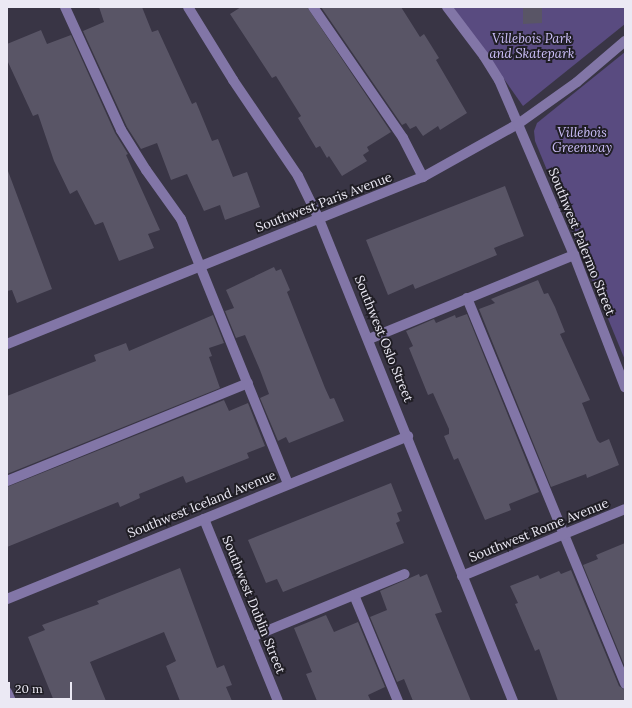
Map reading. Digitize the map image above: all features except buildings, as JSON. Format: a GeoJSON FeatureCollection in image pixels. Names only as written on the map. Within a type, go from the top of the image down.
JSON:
{"type":"FeatureCollection","features":[{"type":"Feature","properties":{"kind":"street"},"geometry":{"type":"LineString","coordinates":[[65,7],[121,130],[146,170],[181,219],[288,484]]}},
{"type":"Feature","properties":{"kind":"street","name":"Southwest Oslo Street"},"geometry":{"type":"LineString","coordinates":[[188,7],[232,80],[298,176],[320,219],[513,701]]}},
{"type":"Feature","properties":{"kind":"street"},"geometry":{"type":"LineString","coordinates":[[313,7],[388,115],[423,177]]}},
{"type":"Feature","properties":{"kind":"street","name":"Southwest Palermo Street"},"geometry":{"type":"LineString","coordinates":[[447,7],[484,56],[499,80],[574,255],[625,388]]}},
{"type":"Feature","properties":{"kind":"street","name":"Southwest Paris Avenue"},"geometry":{"type":"LineString","coordinates":[[7,344],[423,177],[518,124],[577,82],[625,41]]}},
{"type":"Feature","properties":{"kind":"street"},"geometry":{"type":"LineString","coordinates":[[369,339],[574,255]]}},
{"type":"Feature","properties":{"kind":"street"},"geometry":{"type":"LineString","coordinates":[[468,298],[625,684]]}},
{"type":"Feature","properties":{"kind":"street"},"geometry":{"type":"LineString","coordinates":[[7,481],[248,384]]}},
{"type":"Feature","properties":{"kind":"street","name":"Southwest Iceland Avenue"},"geometry":{"type":"LineString","coordinates":[[7,599],[408,436]]}},
{"type":"Feature","properties":{"kind":"street","name":"Southwest Rome Avenue"},"geometry":{"type":"LineString","coordinates":[[462,576],[625,509]]}},
{"type":"Feature","properties":{"kind":"street","name":"Southwest Dublin Street"},"geometry":{"type":"LineString","coordinates":[[204,519],[278,701]]}},
{"type":"Feature","properties":{"kind":"street"},"geometry":{"type":"LineString","coordinates":[[252,637],[405,574]]}},
{"type":"Feature","properties":{"kind":"street"},"geometry":{"type":"LineString","coordinates":[[354,595],[398,701]]}},
{"type":"Feature","properties":{"kind":"street"},"geometry":{"type":"LineString","coordinates":[[7,692],[10,701]]}},
{"type":"Feature","properties":{"kind":"green space","name":"Villebois Park and Skatepark"},"geometry":{"type":"Polygon","coordinates":[[[453,7],[625,7],[625,24],[523,106],[453,7]]]}},
{"type":"Feature","properties":{"kind":"green space","name":"Villebois Greenway"},"geometry":{"type":"Polygon","coordinates":[[[625,52],[625,360],[535,141],[534,131],[537,123],[625,52]]]}}]}
